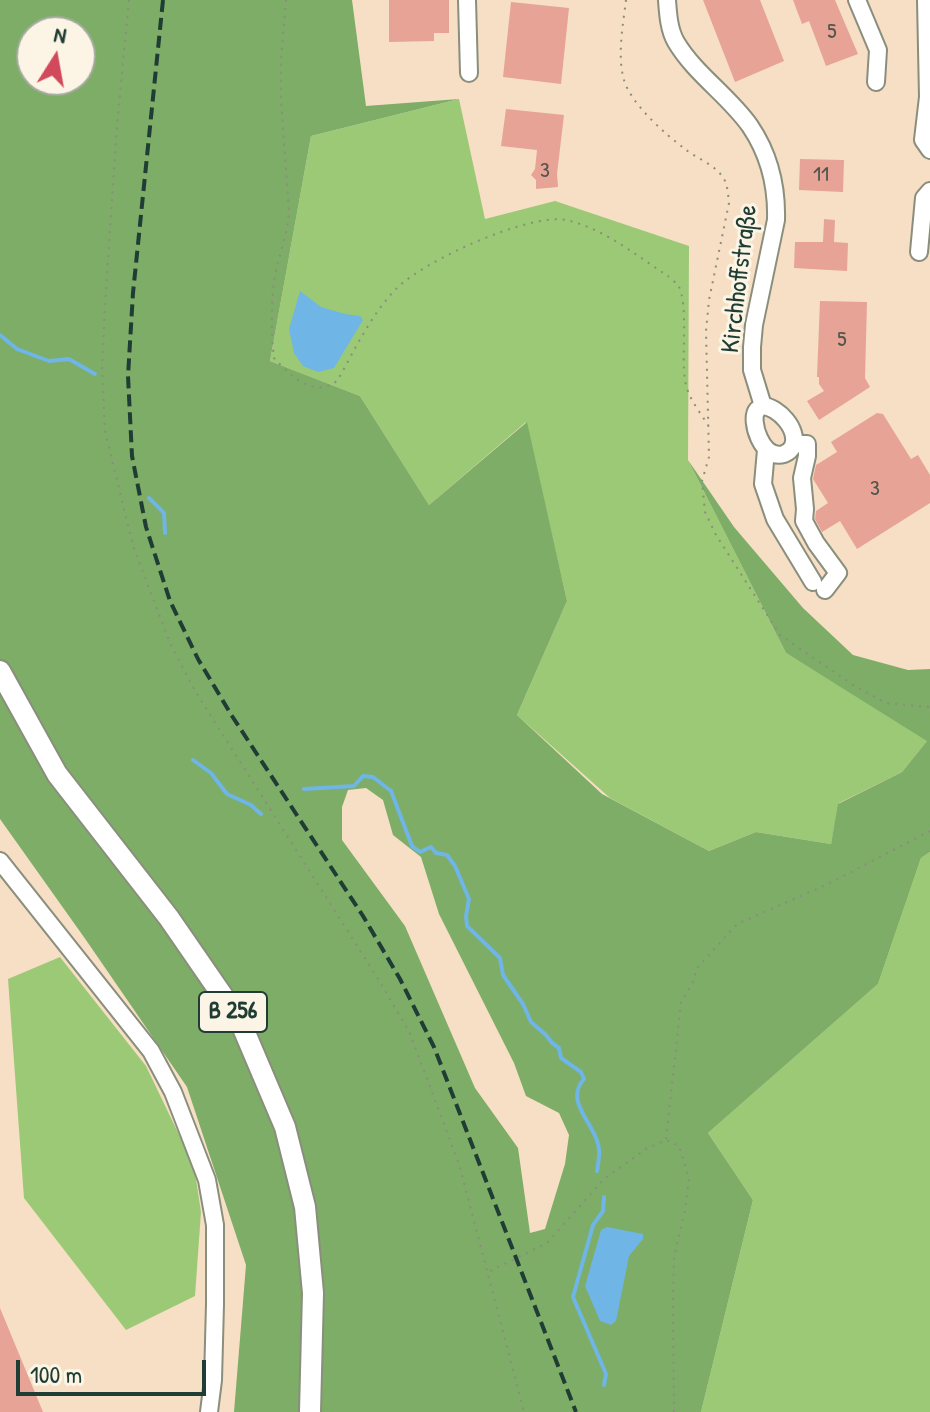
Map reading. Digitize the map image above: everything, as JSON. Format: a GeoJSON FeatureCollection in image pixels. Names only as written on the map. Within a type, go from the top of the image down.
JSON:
{"type":"FeatureCollection","features":[{"type":"Feature","properties":{"kind":"main road","name":"B 256"},"geometry":{"type":"LineString","coordinates":[[0,671],[57,774],[169,918],[240,1021],[285,1127],[305,1207],[313,1293],[310,1412]]}},
{"type":"Feature","properties":{"kind":"street"},"geometry":{"type":"LineString","coordinates":[[467,0],[469,73]]}},
{"type":"Feature","properties":{"kind":"street","name":"Kirchhoffstraße"},"geometry":{"type":"LineString","coordinates":[[667,0],[675,40],[748,123],[763,146],[772,173],[776,220],[752,347],[752,370],[763,406],[755,415],[766,450],[763,484],[775,519],[819,586],[838,573],[804,521],[802,478],[807,444],[794,444]]}},
{"type":"Feature","properties":{"kind":"street"},"geometry":{"type":"LineString","coordinates":[[857,0],[878,50],[876,82]]}},
{"type":"Feature","properties":{"kind":"street"},"geometry":{"type":"LineString","coordinates":[[926,0],[929,98],[923,140],[930,150]]}},
{"type":"Feature","properties":{"kind":"street"},"geometry":{"type":"LineString","coordinates":[[919,252],[924,198],[930,191]]}},
{"type":"Feature","properties":{"kind":"street"},"geometry":{"type":"LineString","coordinates":[[763,406],[770,407],[786,420],[794,444],[782,455],[766,450]]}},
{"type":"Feature","properties":{"kind":"street"},"geometry":{"type":"LineString","coordinates":[[0,861],[151,1051],[173,1092],[202,1165],[215,1225],[214,1365],[209,1412]]}},
{"type":"Feature","properties":{"kind":"path"},"geometry":{"type":"LineString","coordinates":[[129,0],[117,125],[102,370],[105,431],[133,546],[170,643],[195,691],[409,1031],[459,1164],[524,1412]]}},
{"type":"Feature","properties":{"kind":"path"},"geometry":{"type":"LineString","coordinates":[[286,0],[281,100],[289,212],[288,228],[275,276],[272,331],[274,358],[289,374],[302,384],[330,386],[337,381],[379,309],[399,286],[415,274],[437,260],[498,233],[529,223],[566,220],[602,235],[678,285],[682,300],[684,379],[687,391],[708,425]]}},
{"type":"Feature","properties":{"kind":"path"},"geometry":{"type":"LineString","coordinates":[[626,0],[622,38],[625,84],[654,122],[685,150],[714,168],[725,180],[728,190],[729,203],[709,300],[706,331],[709,457],[702,481],[705,512],[716,535],[780,635],[853,685],[886,703],[930,707]]}},
{"type":"Feature","properties":{"kind":"path"},"geometry":{"type":"LineString","coordinates":[[666,1140],[681,1002],[697,968],[737,924],[828,884],[930,831]]}},
{"type":"Feature","properties":{"kind":"path"},"geometry":{"type":"LineString","coordinates":[[489,1272],[547,1243],[604,1179],[646,1149],[666,1140],[679,1146],[689,1178],[674,1257],[674,1412]]}},
{"type":"Feature","properties":{"kind":"green space"},"geometry":{"type":"Polygon","coordinates":[[[0,0],[352,0],[366,106],[459,99],[311,136],[270,361],[360,396],[429,505],[527,422],[567,601],[517,715],[602,794],[709,851],[756,832],[831,844],[838,804],[902,772],[927,741],[786,653],[688,460],[734,527],[803,608],[853,655],[908,670],[930,669],[930,852],[921,858],[878,984],[708,1133],[753,1200],[701,1412],[234,1412],[246,1265],[187,1087],[0,819],[0,0]],[[366,788],[348,790],[342,807],[342,840],[405,926],[475,1088],[518,1148],[530,1233],[545,1229],[565,1164],[569,1135],[559,1113],[526,1096],[514,1063],[439,914],[421,857],[393,835],[383,800],[366,788]]]}},
{"type":"Feature","properties":{"kind":"green space"},"geometry":{"type":"Polygon","coordinates":[[[459,99],[485,219],[555,201],[689,246],[688,460],[786,653],[928,740],[902,772],[839,803],[831,844],[756,832],[709,851],[610,798],[517,715],[567,601],[526,422],[429,505],[360,396],[270,361],[311,136],[459,99]]]}},
{"type":"Feature","properties":{"kind":"green space"},"geometry":{"type":"Polygon","coordinates":[[[930,852],[930,1412],[701,1412],[753,1200],[708,1133],[878,984],[921,858],[930,852]]]}},
{"type":"Feature","properties":{"kind":"green space"},"geometry":{"type":"Polygon","coordinates":[[[60,957],[146,1066],[194,1166],[201,1212],[195,1296],[126,1330],[24,1198],[8,979],[60,957]]]}},
{"type":"Feature","properties":{"kind":"water"},"geometry":{"type":"Polygon","coordinates":[[[300,291],[321,307],[360,316],[363,320],[334,368],[318,372],[303,366],[294,353],[289,329],[300,291]]]}},
{"type":"Feature","properties":{"kind":"water"},"geometry":{"type":"Polygon","coordinates":[[[607,1227],[643,1234],[643,1239],[629,1256],[616,1321],[611,1325],[600,1321],[585,1286],[601,1230],[607,1227]]]}},
{"type":"Feature","properties":{"kind":"building"},"geometry":{"type":"Polygon","coordinates":[[[389,0],[449,0],[449,33],[434,33],[434,41],[389,42],[389,0]]]}},
{"type":"Feature","properties":{"kind":"building"},"geometry":{"type":"Polygon","coordinates":[[[703,0],[760,0],[784,61],[735,82],[703,0]]]}},
{"type":"Feature","properties":{"kind":"building"},"geometry":{"type":"Polygon","coordinates":[[[793,0],[835,0],[858,54],[826,66],[809,21],[802,24],[793,0]]]}},
{"type":"Feature","properties":{"kind":"building"},"geometry":{"type":"Polygon","coordinates":[[[511,2],[569,8],[561,84],[503,77],[511,2]]]}},
{"type":"Feature","properties":{"kind":"building"},"geometry":{"type":"Polygon","coordinates":[[[506,109],[564,115],[558,187],[536,189],[536,180],[531,175],[535,169],[537,150],[501,146],[506,109]]]}},
{"type":"Feature","properties":{"kind":"building"},"geometry":{"type":"Polygon","coordinates":[[[800,159],[844,160],[843,192],[799,190],[800,159]]]}},
{"type":"Feature","properties":{"kind":"building"},"geometry":{"type":"Polygon","coordinates":[[[824,219],[835,220],[834,242],[848,243],[847,271],[794,268],[795,242],[823,242],[824,219]]]}},
{"type":"Feature","properties":{"kind":"building"},"geometry":{"type":"Polygon","coordinates":[[[820,301],[867,302],[865,378],[870,387],[819,420],[807,401],[824,391],[817,377],[820,301]]]}},
{"type":"Feature","properties":{"kind":"building"},"geometry":{"type":"Polygon","coordinates":[[[877,413],[883,414],[911,459],[918,455],[930,475],[930,503],[857,549],[840,521],[822,532],[815,519],[816,511],[828,503],[813,479],[816,465],[837,452],[831,442],[877,413]]]}},
{"type":"Feature","properties":{"kind":"building"},"geometry":{"type":"Polygon","coordinates":[[[0,1308],[43,1412],[0,1412],[0,1308]]]}},
{"type":"Feature","properties":{"kind":"waterway"},"geometry":{"type":"LineString","coordinates":[[0,335],[17,349],[49,361],[69,359],[95,374]]}},
{"type":"Feature","properties":{"kind":"waterway"},"geometry":{"type":"LineString","coordinates":[[149,498],[164,513],[165,533]]}},
{"type":"Feature","properties":{"kind":"waterway"},"geometry":{"type":"LineString","coordinates":[[193,760],[211,773],[227,794],[251,805],[261,814]]}},
{"type":"Feature","properties":{"kind":"waterway"},"geometry":{"type":"LineString","coordinates":[[304,789],[354,786],[363,776],[373,777],[391,791],[412,846],[420,852],[431,847],[436,853],[447,855],[469,899],[467,926],[500,958],[503,975],[531,1022],[559,1048],[561,1058],[581,1072],[584,1079],[579,1086],[578,1101],[598,1142],[597,1171]]}},
{"type":"Feature","properties":{"kind":"waterway"},"geometry":{"type":"LineString","coordinates":[[604,1197],[603,1211],[593,1225],[573,1297],[606,1374],[604,1385]]}},
{"type":"Feature","properties":{"kind":"railway"},"geometry":{"type":"LineString","coordinates":[[163,0],[133,293],[128,376],[132,456],[146,527],[170,601],[198,659],[363,916],[400,979],[434,1047],[576,1412]]}}]}
